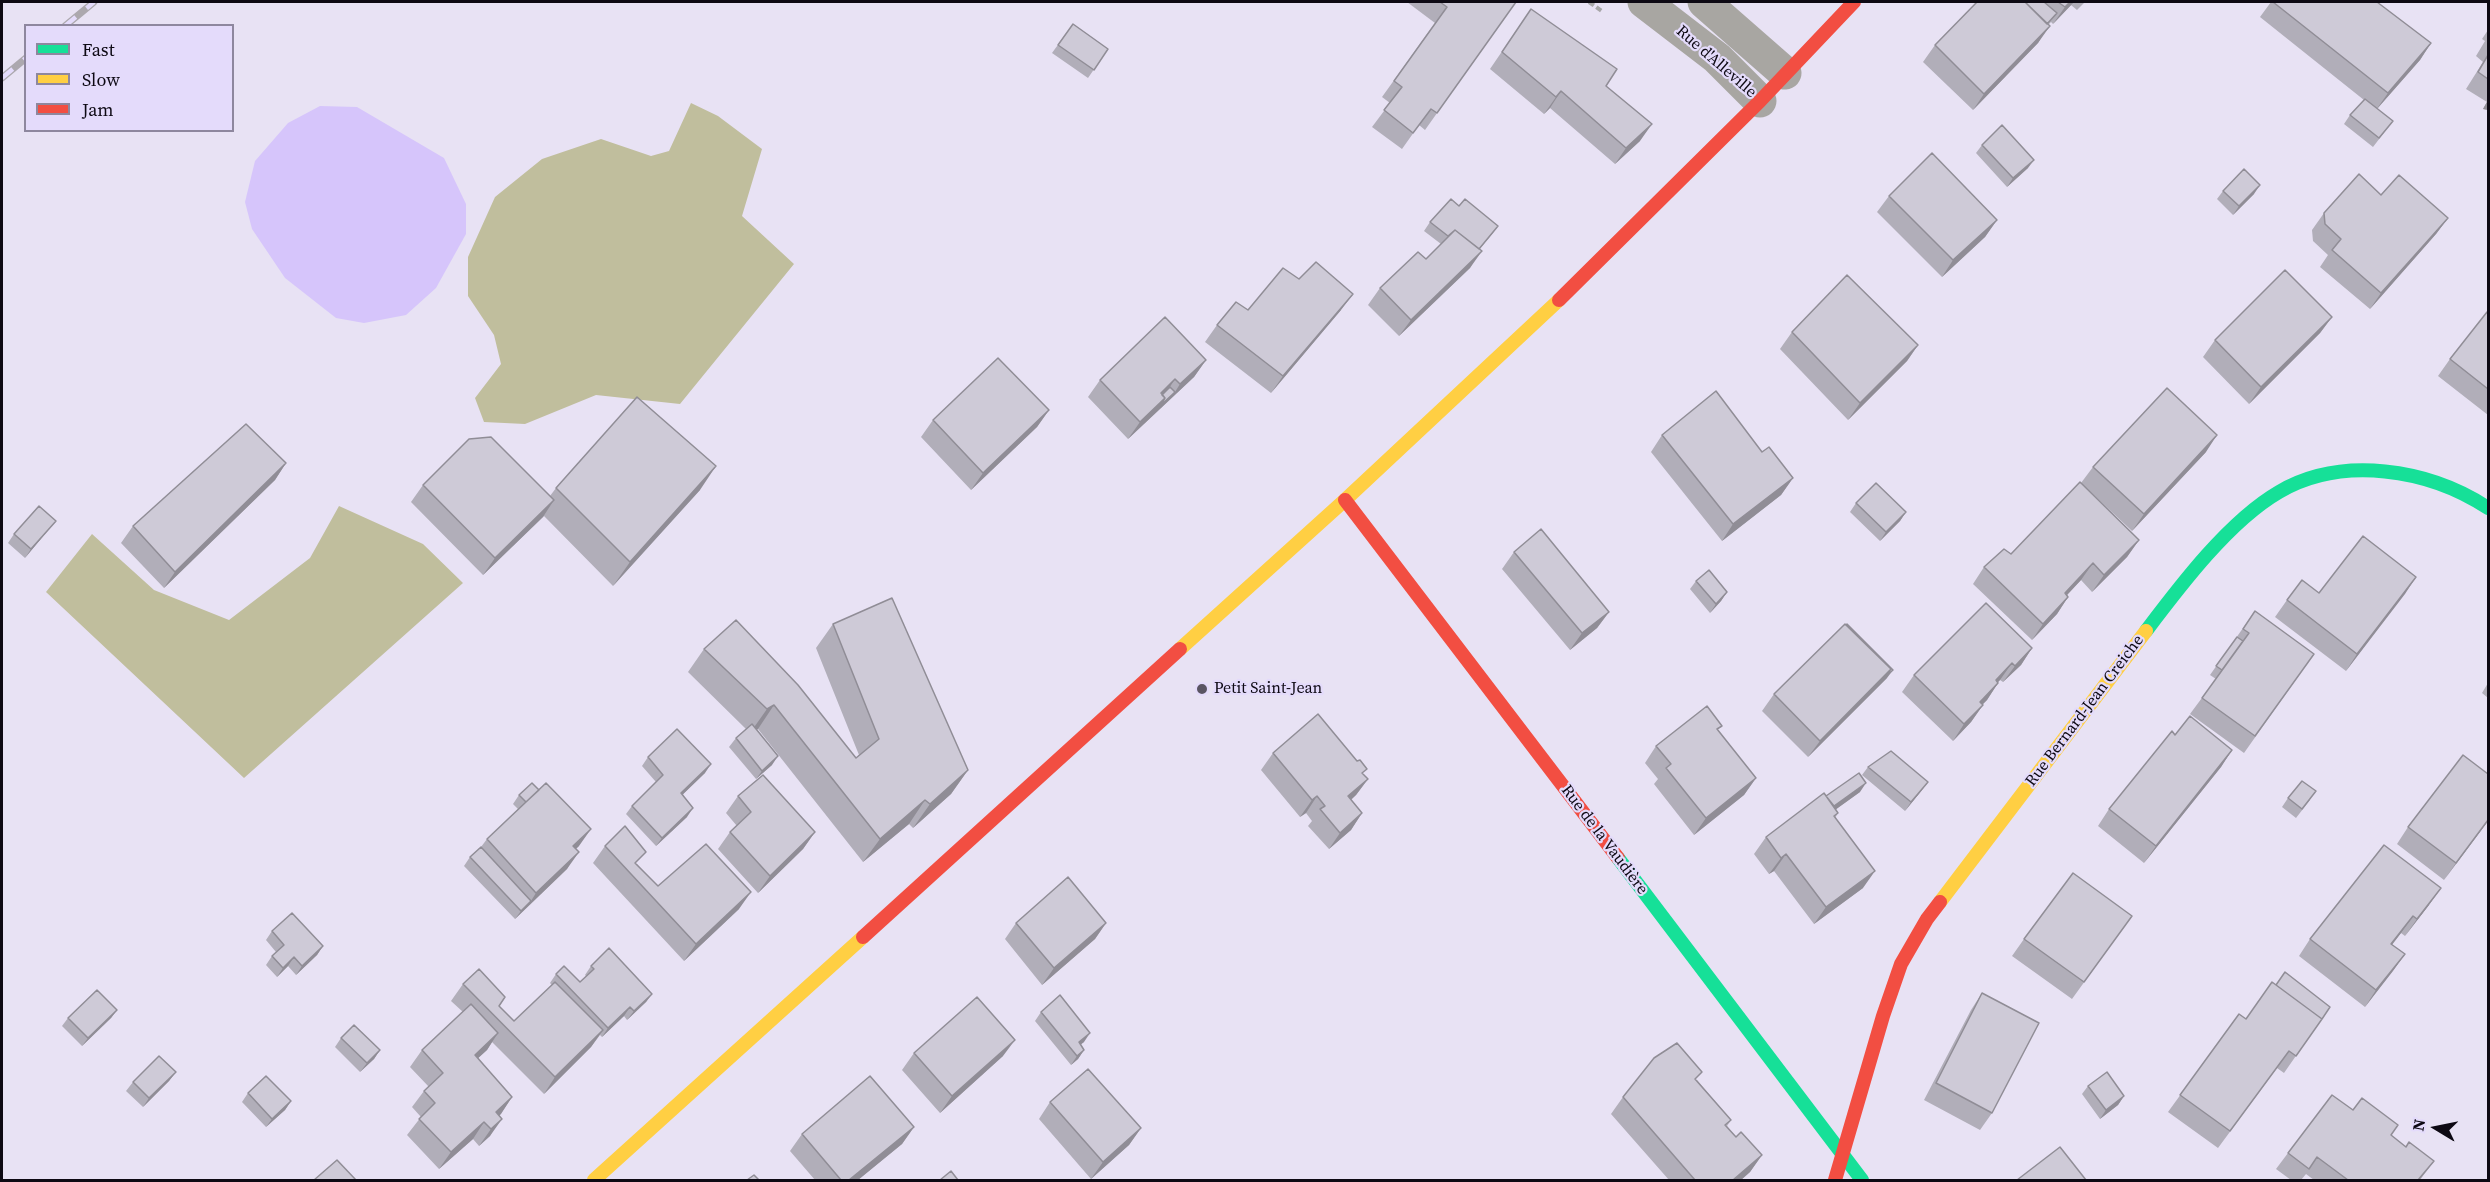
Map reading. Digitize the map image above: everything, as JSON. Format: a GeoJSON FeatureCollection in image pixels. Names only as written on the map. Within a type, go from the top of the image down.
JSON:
{"type":"FeatureCollection","features":[{"type":"Feature","properties":{"kind":"street","name":"Rue d'Alleville"},"geometry":{"type":"LineString","coordinates":[[1644,2],[1717,58],[1760,100]]}},
{"type":"Feature","properties":{"kind":"street"},"geometry":{"type":"LineString","coordinates":[[1704,2],[1785,73]]}},
{"type":"Feature","properties":{"kind":"street"},"geometry":{"type":"LineString","coordinates":[[594,1180],[1345,500],[1564,295],[1760,100],[1854,2]]}},
{"type":"Feature","properties":{"kind":"street","name":"Rue Bernard-Jean Creiche"},"geometry":{"type":"LineString","coordinates":[[1835,1180],[1883,1016],[1901,964],[1927,919],[2189,574],[2243,520],[2279,492],[2323,475],[2375,470],[2418,477],[2470,496],[2488,508]]}},
{"type":"Feature","properties":{"kind":"street","name":"Rue de la Vaudière"},"geometry":{"type":"LineString","coordinates":[[1345,500],[1862,1180]]}},
{"type":"Feature","properties":{"kind":"shaded area"},"geometry":{"type":"Polygon","coordinates":[[[691,103],[718,116],[762,149],[742,216],[794,264],[680,404],[596,395],[525,424],[484,422],[475,398],[501,364],[494,335],[468,296],[468,257],[495,197],[542,159],[601,139],[651,156],[669,151],[691,103]]]}},
{"type":"Feature","properties":{"kind":"shaded area"},"geometry":{"type":"Polygon","coordinates":[[[320,106],[357,107],[444,158],[466,204],[466,234],[436,288],[406,315],[364,323],[336,318],[285,278],[252,229],[245,202],[255,161],[288,123],[320,106]]]}},
{"type":"Feature","properties":{"kind":"shaded area"},"geometry":{"type":"Polygon","coordinates":[[[339,506],[423,544],[463,583],[244,778],[46,592],[92,534],[154,590],[229,620],[310,558],[339,506]]]}},
{"type":"Feature","properties":{"kind":"building"},"geometry":{"type":"Polygon","coordinates":[[[1440,2],[1516,2],[1437,113],[1431,109],[1413,133],[1384,110],[1402,87],[1394,81],[1447,7],[1440,2]]]}},
{"type":"Feature","properties":{"kind":"building"},"geometry":{"type":"Polygon","coordinates":[[[1977,2],[2025,2],[2050,26],[1984,94],[1935,45],[1977,2]]]}},
{"type":"Feature","properties":{"kind":"building"},"geometry":{"type":"Polygon","coordinates":[[[2025,2],[2044,2],[2057,13],[2047,24],[2025,2]]]}},
{"type":"Feature","properties":{"kind":"building"},"geometry":{"type":"Polygon","coordinates":[[[2058,2],[2070,2],[2065,7],[2058,2]]]}},
{"type":"Feature","properties":{"kind":"building"},"geometry":{"type":"Polygon","coordinates":[[[2273,2],[2377,2],[2431,43],[2388,93],[2273,2]]]}},
{"type":"Feature","properties":{"kind":"building"},"geometry":{"type":"Polygon","coordinates":[[[1531,9],[1617,69],[1606,86],[1652,124],[1626,148],[1561,91],[1556,97],[1502,52],[1531,9]]]}},
{"type":"Feature","properties":{"kind":"building"},"geometry":{"type":"Polygon","coordinates":[[[1073,24],[1108,49],[1094,70],[1058,45],[1073,24]]]}},
{"type":"Feature","properties":{"kind":"building"},"geometry":{"type":"Polygon","coordinates":[[[2488,55],[2488,79],[2478,72],[2488,55]]]}},
{"type":"Feature","properties":{"kind":"building"},"geometry":{"type":"Polygon","coordinates":[[[2365,99],[2393,121],[2379,138],[2350,115],[2365,99]]]}},
{"type":"Feature","properties":{"kind":"building"},"geometry":{"type":"Polygon","coordinates":[[[2002,125],[2034,160],[2013,178],[1982,145],[2002,125]]]}},
{"type":"Feature","properties":{"kind":"building"},"geometry":{"type":"Polygon","coordinates":[[[1932,153],[1997,220],[1953,260],[1889,196],[1932,153]]]}},
{"type":"Feature","properties":{"kind":"building"},"geometry":{"type":"Polygon","coordinates":[[[2244,169],[2260,185],[2239,206],[2223,191],[2244,169]]]}},
{"type":"Feature","properties":{"kind":"building"},"geometry":{"type":"Polygon","coordinates":[[[2359,174],[2381,195],[2399,175],[2448,218],[2381,293],[2332,250],[2341,239],[2325,224],[2324,213],[2359,174]]]}},
{"type":"Feature","properties":{"kind":"building"},"geometry":{"type":"Polygon","coordinates":[[[1451,199],[1459,206],[1465,199],[1498,226],[1479,249],[1455,230],[1448,236],[1430,222],[1451,199]]]}},
{"type":"Feature","properties":{"kind":"building"},"geometry":{"type":"Polygon","coordinates":[[[1455,230],[1482,251],[1411,320],[1380,288],[1418,252],[1426,259],[1455,230]]]}},
{"type":"Feature","properties":{"kind":"building"},"geometry":{"type":"Polygon","coordinates":[[[1316,262],[1353,294],[1283,376],[1217,325],[1236,302],[1248,310],[1283,268],[1299,279],[1316,262]]]}},
{"type":"Feature","properties":{"kind":"building"},"geometry":{"type":"Polygon","coordinates":[[[2285,270],[2332,317],[2261,387],[2215,340],[2285,270]]]}},
{"type":"Feature","properties":{"kind":"building"},"geometry":{"type":"Polygon","coordinates":[[[1847,275],[1918,345],[1860,403],[1792,332],[1847,275]]]}},
{"type":"Feature","properties":{"kind":"building"},"geometry":{"type":"Polygon","coordinates":[[[2487,312],[2488,314],[2488,389],[2450,359],[2487,312]]]}},
{"type":"Feature","properties":{"kind":"building"},"geometry":{"type":"Polygon","coordinates":[[[1165,317],[1206,360],[1180,384],[1175,379],[1161,393],[1165,398],[1140,422],[1100,380],[1165,317]]]}},
{"type":"Feature","properties":{"kind":"building"},"geometry":{"type":"Polygon","coordinates":[[[998,358],[1049,410],[983,473],[933,420],[998,358]]]}},
{"type":"Feature","properties":{"kind":"building"},"geometry":{"type":"Polygon","coordinates":[[[1170,387],[1175,392],[1160,406],[1165,398],[1162,395],[1170,387]]]}},
{"type":"Feature","properties":{"kind":"building"},"geometry":{"type":"Polygon","coordinates":[[[2167,388],[2217,435],[2144,514],[2093,467],[2167,388]]]}},
{"type":"Feature","properties":{"kind":"building"},"geometry":{"type":"Polygon","coordinates":[[[1716,391],[1762,452],[1769,447],[1793,478],[1733,524],[1662,435],[1716,391]]]}},
{"type":"Feature","properties":{"kind":"building"},"geometry":{"type":"Polygon","coordinates":[[[637,397],[716,466],[630,562],[556,488],[637,397]]]}},
{"type":"Feature","properties":{"kind":"building"},"geometry":{"type":"Polygon","coordinates":[[[246,424],[286,463],[175,572],[133,526],[246,424]]]}},
{"type":"Feature","properties":{"kind":"building"},"geometry":{"type":"Polygon","coordinates":[[[491,437],[554,500],[495,558],[423,485],[469,439],[491,437]]]}},
{"type":"Feature","properties":{"kind":"building"},"geometry":{"type":"Polygon","coordinates":[[[2080,482],[2139,540],[2104,575],[2093,563],[2065,593],[2068,597],[2043,624],[1984,567],[2004,549],[2011,554],[2080,482]]]}},
{"type":"Feature","properties":{"kind":"building"},"geometry":{"type":"Polygon","coordinates":[[[1876,483],[1906,512],[1886,532],[1856,503],[1876,483]]]}},
{"type":"Feature","properties":{"kind":"building"},"geometry":{"type":"Polygon","coordinates":[[[39,506],[56,521],[31,549],[14,534],[39,506]]]}},
{"type":"Feature","properties":{"kind":"building"},"geometry":{"type":"Polygon","coordinates":[[[1541,529],[1609,612],[1582,633],[1514,552],[1541,529]]]}},
{"type":"Feature","properties":{"kind":"building"},"geometry":{"type":"Polygon","coordinates":[[[2363,536],[2416,577],[2357,654],[2287,600],[2302,580],[2319,593],[2363,536]]]}},
{"type":"Feature","properties":{"kind":"building"},"geometry":{"type":"Polygon","coordinates":[[[1709,570],[1727,592],[1716,604],[1696,581],[1709,570]]]}},
{"type":"Feature","properties":{"kind":"building"},"geometry":{"type":"Polygon","coordinates":[[[892,598],[968,770],[930,804],[925,800],[880,839],[774,705],[767,709],[704,649],[736,620],[798,685],[856,758],[879,739],[833,624],[892,598]]]}},
{"type":"Feature","properties":{"kind":"building"},"geometry":{"type":"Polygon","coordinates":[[[1986,603],[2032,648],[2015,666],[2012,663],[1996,680],[1998,683],[1980,702],[1983,705],[1964,724],[1914,675],[1986,603]]]}},
{"type":"Feature","properties":{"kind":"building"},"geometry":{"type":"Polygon","coordinates":[[[2255,611],[2314,654],[2255,736],[2202,698],[2249,633],[2243,629],[2255,611]]]}},
{"type":"Feature","properties":{"kind":"building"},"geometry":{"type":"Polygon","coordinates":[[[1845,624],[1891,669],[1820,741],[1774,694],[1845,624]]]}},
{"type":"Feature","properties":{"kind":"building"},"geometry":{"type":"Polygon","coordinates":[[[1847,624],[1893,670],[1885,677],[1891,669],[1847,624]]]}},
{"type":"Feature","properties":{"kind":"building"},"geometry":{"type":"Polygon","coordinates":[[[2237,637],[2243,641],[2222,670],[2216,666],[2237,637]]]}},
{"type":"Feature","properties":{"kind":"building"},"geometry":{"type":"Polygon","coordinates":[[[1707,706],[1722,726],[1717,729],[1756,778],[1706,818],[1666,768],[1671,764],[1656,746],[1707,706]]]}},
{"type":"Feature","properties":{"kind":"building"},"geometry":{"type":"Polygon","coordinates":[[[1318,714],[1357,761],[1360,760],[1367,769],[1362,773],[1368,779],[1348,796],[1362,813],[1340,833],[1320,809],[1325,806],[1317,796],[1312,800],[1273,753],[1318,714]]]}},
{"type":"Feature","properties":{"kind":"building"},"geometry":{"type":"Polygon","coordinates":[[[2190,716],[2232,750],[2156,846],[2109,809],[2172,731],[2175,735],[2190,716]]]}},
{"type":"Feature","properties":{"kind":"building"},"geometry":{"type":"Polygon","coordinates":[[[752,724],[778,756],[762,771],[736,738],[752,724]]]}},
{"type":"Feature","properties":{"kind":"building"},"geometry":{"type":"Polygon","coordinates":[[[677,729],[711,764],[681,793],[693,808],[662,838],[632,806],[663,775],[648,757],[677,729]]]}},
{"type":"Feature","properties":{"kind":"building"},"geometry":{"type":"Polygon","coordinates":[[[1891,751],[1928,782],[1911,802],[1868,767],[1891,751]]]}},
{"type":"Feature","properties":{"kind":"building"},"geometry":{"type":"Polygon","coordinates":[[[2463,755],[2488,774],[2488,820],[2456,863],[2408,827],[2463,755]]]}},
{"type":"Feature","properties":{"kind":"building"},"geometry":{"type":"Polygon","coordinates":[[[1859,773],[1866,783],[1834,806],[1826,796],[1859,773]]]}},
{"type":"Feature","properties":{"kind":"building"},"geometry":{"type":"Polygon","coordinates":[[[763,775],[815,832],[770,876],[730,832],[751,812],[738,796],[763,775]]]}},
{"type":"Feature","properties":{"kind":"building"},"geometry":{"type":"Polygon","coordinates":[[[2302,781],[2316,791],[2302,809],[2288,798],[2302,781]]]}},
{"type":"Feature","properties":{"kind":"building"},"geometry":{"type":"Polygon","coordinates":[[[532,783],[539,790],[526,802],[519,795],[532,783]]]}},
{"type":"Feature","properties":{"kind":"building"},"geometry":{"type":"Polygon","coordinates":[[[546,783],[591,829],[573,846],[579,852],[536,893],[487,839],[546,783]]]}},
{"type":"Feature","properties":{"kind":"building"},"geometry":{"type":"Polygon","coordinates":[[[1824,793],[1838,813],[1834,816],[1875,871],[1826,907],[1786,854],[1781,858],[1766,837],[1824,793]]]}},
{"type":"Feature","properties":{"kind":"building"},"geometry":{"type":"Polygon","coordinates":[[[625,826],[646,852],[635,863],[658,886],[706,844],[751,892],[696,944],[605,846],[625,826]]]}},
{"type":"Feature","properties":{"kind":"building"},"geometry":{"type":"Polygon","coordinates":[[[2384,845],[2441,888],[2417,919],[2413,916],[2391,944],[2405,954],[2376,990],[2310,939],[2384,845]]]}},
{"type":"Feature","properties":{"kind":"building"},"geometry":{"type":"Polygon","coordinates":[[[481,847],[531,901],[521,911],[470,857],[481,847]]]}},
{"type":"Feature","properties":{"kind":"building"},"geometry":{"type":"Polygon","coordinates":[[[2073,873],[2132,916],[2084,982],[2024,939],[2073,873]]]}},
{"type":"Feature","properties":{"kind":"building"},"geometry":{"type":"Polygon","coordinates":[[[1068,877],[1106,923],[1054,968],[1016,923],[1068,877]]]}},
{"type":"Feature","properties":{"kind":"building"},"geometry":{"type":"Polygon","coordinates":[[[292,913],[323,946],[302,966],[294,957],[283,968],[272,956],[284,945],[272,931],[292,913]]]}},
{"type":"Feature","properties":{"kind":"building"},"geometry":{"type":"Polygon","coordinates":[[[609,948],[652,994],[634,1011],[630,1007],[608,1028],[556,974],[564,966],[580,982],[594,969],[591,966],[609,948]]]}},
{"type":"Feature","properties":{"kind":"building"},"geometry":{"type":"Polygon","coordinates":[[[479,969],[505,997],[499,1006],[514,1021],[555,982],[603,1030],[555,1077],[463,984],[479,969]]]}},
{"type":"Feature","properties":{"kind":"building"},"geometry":{"type":"Polygon","coordinates":[[[2285,972],[2330,1007],[2322,1019],[2276,985],[2285,972]]]}},
{"type":"Feature","properties":{"kind":"building"},"geometry":{"type":"Polygon","coordinates":[[[2272,982],[2322,1019],[2296,1056],[2289,1051],[2230,1131],[2180,1095],[2239,1014],[2246,1019],[2272,982]]]}},
{"type":"Feature","properties":{"kind":"building"},"geometry":{"type":"Polygon","coordinates":[[[97,990],[117,1010],[88,1038],[68,1018],[97,990]]]}},
{"type":"Feature","properties":{"kind":"building"},"geometry":{"type":"Polygon","coordinates":[[[1982,993],[2039,1023],[1992,1113],[1936,1083],[1982,993]]]}},
{"type":"Feature","properties":{"kind":"building"},"geometry":{"type":"Polygon","coordinates":[[[1060,995],[1090,1033],[1079,1042],[1084,1050],[1077,1056],[1041,1012],[1060,995]]]}},
{"type":"Feature","properties":{"kind":"building"},"geometry":{"type":"Polygon","coordinates":[[[977,997],[1015,1040],[952,1096],[914,1053],[977,997]]]}},
{"type":"Feature","properties":{"kind":"building"},"geometry":{"type":"Polygon","coordinates":[[[471,1004],[498,1033],[475,1055],[512,1097],[496,1112],[502,1119],[491,1129],[484,1122],[451,1152],[419,1119],[435,1103],[424,1091],[443,1073],[422,1050],[471,1004]]]}},
{"type":"Feature","properties":{"kind":"building"},"geometry":{"type":"Polygon","coordinates":[[[354,1025],[380,1050],[367,1063],[341,1038],[354,1025]]]}},
{"type":"Feature","properties":{"kind":"building"},"geometry":{"type":"Polygon","coordinates":[[[1677,1043],[1702,1072],[1695,1079],[1731,1120],[1725,1125],[1736,1137],[1741,1132],[1762,1155],[1733,1180],[1695,1180],[1623,1097],[1654,1058],[1677,1043]]]}},
{"type":"Feature","properties":{"kind":"building"},"geometry":{"type":"Polygon","coordinates":[[[159,1056],[176,1072],[149,1098],[133,1082],[159,1056]]]}},
{"type":"Feature","properties":{"kind":"building"},"geometry":{"type":"Polygon","coordinates":[[[1088,1069],[1141,1128],[1103,1162],[1050,1102],[1088,1069]]]}},
{"type":"Feature","properties":{"kind":"building"},"geometry":{"type":"Polygon","coordinates":[[[2107,1072],[2124,1096],[2106,1110],[2088,1086],[2107,1072]]]}},
{"type":"Feature","properties":{"kind":"building"},"geometry":{"type":"Polygon","coordinates":[[[266,1076],[291,1101],[272,1119],[248,1093],[266,1076]]]}},
{"type":"Feature","properties":{"kind":"building"},"geometry":{"type":"Polygon","coordinates":[[[870,1076],[914,1127],[849,1180],[841,1180],[802,1134],[870,1076]]]}},
{"type":"Feature","properties":{"kind":"building"},"geometry":{"type":"Polygon","coordinates":[[[2332,1095],[2353,1110],[2362,1098],[2398,1125],[2391,1135],[2406,1147],[2409,1142],[2434,1161],[2418,1180],[2348,1180],[2317,1157],[2309,1169],[2288,1153],[2332,1095]]]}},
{"type":"Feature","properties":{"kind":"building"},"geometry":{"type":"Polygon","coordinates":[[[2060,1147],[2086,1180],[2017,1180],[2060,1147]]]}},
{"type":"Feature","properties":{"kind":"building"},"geometry":{"type":"Polygon","coordinates":[[[337,1160],[356,1180],[314,1180],[337,1160]]]}},
{"type":"Feature","properties":{"kind":"building"},"geometry":{"type":"Polygon","coordinates":[[[951,1171],[958,1180],[940,1180],[951,1171]]]}},
{"type":"Feature","properties":{"kind":"building"},"geometry":{"type":"Polygon","coordinates":[[[754,1175],[759,1180],[747,1180],[754,1175]]]}},
{"type":"Feature","properties":{"kind":"railway"},"geometry":{"type":"LineString","coordinates":[[67,24],[94,2]]}},
{"type":"Feature","properties":{"kind":"railway"},"geometry":{"type":"LineString","coordinates":[[2,78],[24,60]]}},
{"type":"Feature","properties":{"kind":"traffic: fast"},"geometry":{"type":"LineString","coordinates":[[2146,631],[2174,594],[2224,537],[2260,504],[2304,480],[2330,473],[2357,471],[2413,476],[2465,495],[2488,508]]}},
{"type":"Feature","properties":{"kind":"traffic: fast"},"geometry":{"type":"LineString","coordinates":[[1618,858],[1862,1180]]}},
{"type":"Feature","properties":{"kind":"traffic: slow"},"geometry":{"type":"LineString","coordinates":[[1180,649],[1345,500],[1559,300]]}},
{"type":"Feature","properties":{"kind":"traffic: slow"},"geometry":{"type":"LineString","coordinates":[[1940,902],[2146,631]]}},
{"type":"Feature","properties":{"kind":"traffic: slow"},"geometry":{"type":"LineString","coordinates":[[594,1180],[863,937]]}},
{"type":"Feature","properties":{"kind":"traffic: jam"},"geometry":{"type":"LineString","coordinates":[[1559,300],[1760,101],[1854,2]]}},
{"type":"Feature","properties":{"kind":"traffic: jam"},"geometry":{"type":"LineString","coordinates":[[1345,500],[1618,858]]}},
{"type":"Feature","properties":{"kind":"traffic: jam"},"geometry":{"type":"LineString","coordinates":[[863,937],[1180,649]]}},
{"type":"Feature","properties":{"kind":"traffic: jam"},"geometry":{"type":"LineString","coordinates":[[1835,1180],[1883,1016],[1901,964],[1927,919],[1940,902]]}},
{"type":"Feature","properties":{"kind":"place","name":"Petit Saint-Jean"},"geometry":{"type":"Point","coordinates":[1202,689]}}]}
